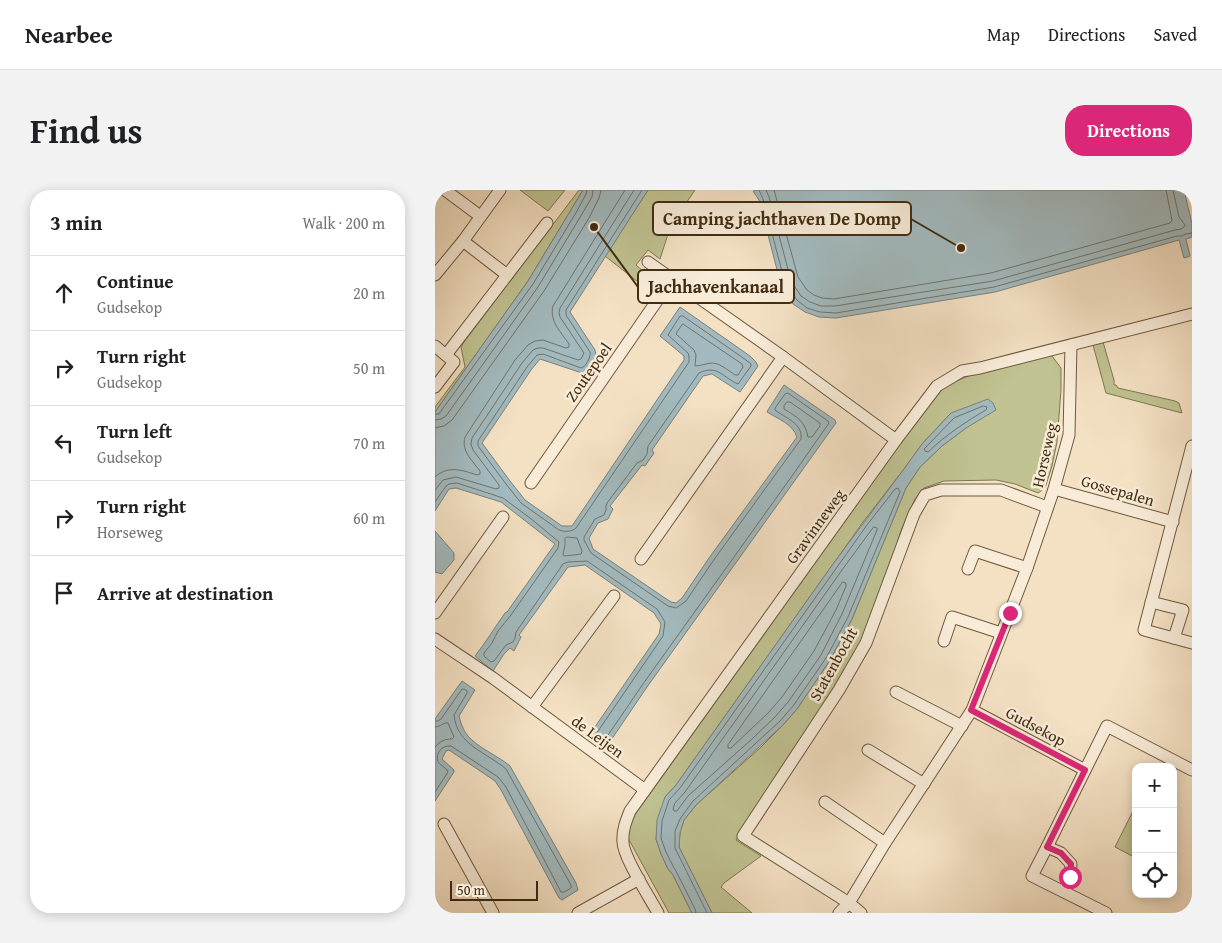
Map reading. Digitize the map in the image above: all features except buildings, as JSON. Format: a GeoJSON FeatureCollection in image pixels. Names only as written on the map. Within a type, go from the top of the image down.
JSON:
{"type":"FeatureCollection","features":[{"type":"Feature","properties":{"kind":"street"},"geometry":{"type":"LineString","coordinates":[[445,190],[480,216]]}},
{"type":"Feature","properties":{"kind":"street"},"geometry":{"type":"LineString","coordinates":[[435,275],[463,241],[500,190]]}},
{"type":"Feature","properties":{"kind":"street"},"geometry":{"type":"LineString","coordinates":[[446,355],[547,223]]}},
{"type":"Feature","properties":{"kind":"street"},"geometry":{"type":"LineString","coordinates":[[463,241],[507,275]]}},
{"type":"Feature","properties":{"kind":"street"},"geometry":{"type":"LineString","coordinates":[[648,262],[783,357],[896,440]]}},
{"type":"Feature","properties":{"kind":"street","name":"Zoutepoel"},"geometry":{"type":"LineString","coordinates":[[531,484],[672,280]]}},
{"type":"Feature","properties":{"kind":"street","name":"Gravinneweg"},"geometry":{"type":"LineString","coordinates":[[658,913],[627,856],[623,843],[625,822],[630,812],[896,440],[937,386],[962,371],[1192,314]]}},
{"type":"Feature","properties":{"kind":"street","name":"Horseweg"},"geometry":{"type":"LineString","coordinates":[[839,913],[849,902],[971,710],[1027,568],[1054,489],[1069,435],[1071,345]]}},
{"type":"Feature","properties":{"kind":"street"},"geometry":{"type":"LineString","coordinates":[[435,346],[454,362],[435,387]]}},
{"type":"Feature","properties":{"kind":"street"},"geometry":{"type":"LineString","coordinates":[[641,559],[783,357]]}},
{"type":"Feature","properties":{"kind":"street","name":"Gossepalen"},"geometry":{"type":"LineString","coordinates":[[1192,446],[1188,474],[1144,630],[1192,643]]}},
{"type":"Feature","properties":{"kind":"street","name":"Gossepalen"},"geometry":{"type":"LineString","coordinates":[[1054,489],[1173,522]]}},
{"type":"Feature","properties":{"kind":"street","name":"Statenbocht"},"geometry":{"type":"LineString","coordinates":[[849,902],[743,836],[839,690],[866,643],[914,514],[925,495],[941,490],[1001,490],[1047,507]]}},
{"type":"Feature","properties":{"kind":"street"},"geometry":{"type":"LineString","coordinates":[[435,613],[503,517]]}},
{"type":"Feature","properties":{"kind":"street"},"geometry":{"type":"LineString","coordinates":[[968,569],[975,551],[1027,568]]}},
{"type":"Feature","properties":{"kind":"street"},"geometry":{"type":"LineString","coordinates":[[532,707],[614,596]]}},
{"type":"Feature","properties":{"kind":"street"},"geometry":{"type":"LineString","coordinates":[[1151,602],[1183,610],[1174,638]]}},
{"type":"Feature","properties":{"kind":"street"},"geometry":{"type":"LineString","coordinates":[[944,641],[952,617],[1001,634]]}},
{"type":"Feature","properties":{"kind":"street","name":"de Leijen"},"geometry":{"type":"LineString","coordinates":[[435,639],[645,790]]}},
{"type":"Feature","properties":{"kind":"street"},"geometry":{"type":"LineString","coordinates":[[897,692],[962,726]]}},
{"type":"Feature","properties":{"kind":"street","name":"Gudsekop"},"geometry":{"type":"LineString","coordinates":[[971,710],[1085,770]]}},
{"type":"Feature","properties":{"kind":"street"},"geometry":{"type":"LineString","coordinates":[[1106,913],[1032,876],[1107,726],[1192,770]]}},
{"type":"Feature","properties":{"kind":"street"},"geometry":{"type":"LineString","coordinates":[[868,750],[924,784]]}},
{"type":"Feature","properties":{"kind":"street"},"geometry":{"type":"LineString","coordinates":[[825,802],[885,843]]}},
{"type":"Feature","properties":{"kind":"street"},"geometry":{"type":"LineString","coordinates":[[444,824],[493,913]]}},
{"type":"Feature","properties":{"kind":"street"},"geometry":{"type":"LineString","coordinates":[[1047,847],[1061,853],[1071,864],[1070,877],[1063,891]]}},
{"type":"Feature","properties":{"kind":"street"},"geometry":{"type":"LineString","coordinates":[[579,913],[639,879]]}},
{"type":"Feature","properties":{"kind":"street"},"geometry":{"type":"LineString","coordinates":[[849,902],[861,913]]}},
{"type":"Feature","properties":{"kind":"green space"},"geometry":{"type":"Polygon","coordinates":[[[520,190],[565,190],[548,211],[520,190]]]}},
{"type":"Feature","properties":{"kind":"green space"},"geometry":{"type":"Polygon","coordinates":[[[579,190],[583,190],[528,281],[435,412],[435,407],[465,367],[461,347],[464,342],[579,190]]]}},
{"type":"Feature","properties":{"kind":"green space"},"geometry":{"type":"Polygon","coordinates":[[[648,190],[695,190],[669,231],[660,259],[648,250],[636,265],[657,283],[660,288],[656,296],[605,256],[648,190]]]}},
{"type":"Feature","properties":{"kind":"green space"},"geometry":{"type":"Polygon","coordinates":[[[1103,342],[1114,385],[1118,388],[1175,401],[1179,403],[1182,413],[1106,393],[1093,345],[1103,342]]]}},
{"type":"Feature","properties":{"kind":"green space"},"geometry":{"type":"Polygon","coordinates":[[[1047,355],[1052,356],[1061,368],[1061,390],[1057,442],[1052,466],[1044,489],[1038,493],[1015,484],[996,480],[944,481],[924,488],[915,499],[902,528],[875,609],[855,655],[736,840],[761,856],[721,887],[752,913],[712,913],[679,847],[680,832],[684,820],[696,805],[760,748],[797,709],[830,660],[852,619],[906,488],[920,467],[942,446],[966,428],[951,413],[922,444],[863,522],[676,785],[665,797],[656,839],[668,869],[673,875],[692,913],[669,913],[628,838],[626,828],[632,819],[910,430],[942,389],[968,376],[1047,355]]]}},
{"type":"Feature","properties":{"kind":"green space"},"geometry":{"type":"Polygon","coordinates":[[[1132,813],[1132,856],[1115,847],[1132,813]]]}},
{"type":"Feature","properties":{"kind":"water"},"geometry":{"type":"Polygon","coordinates":[[[583,190],[648,190],[570,312],[595,350],[596,357],[585,374],[540,359],[482,443],[525,500],[562,526],[572,526],[684,360],[684,356],[660,336],[680,307],[750,356],[758,366],[740,392],[712,374],[703,376],[652,450],[654,453],[645,466],[642,465],[610,506],[613,509],[608,519],[598,523],[589,538],[593,549],[671,602],[676,603],[682,598],[797,437],[789,425],[767,412],[784,385],[835,420],[836,423],[647,687],[605,749],[588,737],[659,634],[661,624],[654,613],[585,565],[568,567],[519,635],[521,637],[514,651],[510,648],[493,671],[475,656],[555,544],[501,502],[456,488],[449,489],[435,511],[435,412],[528,281],[583,190]]]}},
{"type":"Feature","properties":{"kind":"water"},"geometry":{"type":"Polygon","coordinates":[[[1184,190],[1192,224],[1192,237],[1186,239],[1190,256],[1184,258],[1179,240],[995,292],[836,318],[819,317],[805,312],[793,304],[781,285],[759,200],[753,191],[1184,190]]]}},
{"type":"Feature","properties":{"kind":"water"},"geometry":{"type":"Polygon","coordinates":[[[988,399],[993,403],[996,410],[966,428],[942,446],[920,467],[906,488],[852,619],[830,660],[797,709],[783,725],[696,805],[684,820],[680,833],[679,847],[712,913],[692,913],[673,875],[668,869],[656,839],[657,820],[665,797],[676,785],[833,564],[922,444],[951,413],[988,399]]]}},
{"type":"Feature","properties":{"kind":"water"},"geometry":{"type":"Polygon","coordinates":[[[435,531],[454,553],[454,560],[442,574],[435,572],[435,531]]]}},
{"type":"Feature","properties":{"kind":"water"},"geometry":{"type":"Polygon","coordinates":[[[462,681],[475,690],[459,716],[466,734],[477,744],[510,766],[576,883],[578,890],[562,900],[559,898],[495,781],[449,750],[446,751],[442,759],[454,772],[435,801],[435,719],[462,681]]]}},
{"type":"Feature","properties":{"kind":"place","name":"Jachhavenkanaal"},"geometry":{"type":"Point","coordinates":[594,227]}},
{"type":"Feature","properties":{"kind":"place","name":"Camping jachthaven De Domp"},"geometry":{"type":"Point","coordinates":[961,248]}},
{"type":"Feature","properties":{"kind":"route"},"geometry":{"type":"LineString","coordinates":[[1010,613],[971,710],[1085,770],[1047,847],[1061,853],[1071,864],[1070,877]]}}]}
